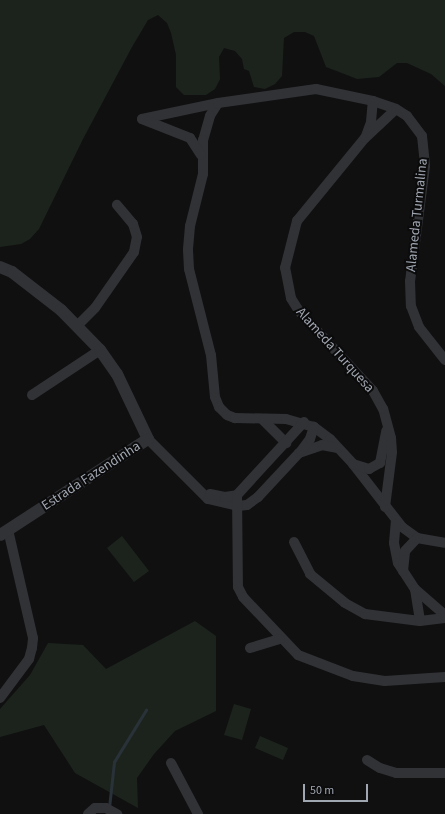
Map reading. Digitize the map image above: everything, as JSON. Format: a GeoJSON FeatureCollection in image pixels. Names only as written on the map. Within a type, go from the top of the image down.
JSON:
{"type":"FeatureCollection","features":[{"type":"Feature","properties":{"kind":"street","name":"Alameda Turmalina"},"geometry":{"type":"LineString","coordinates":[[202,157],[190,138],[142,119],[218,104],[316,89],[373,101],[396,109],[416,125],[422,136],[425,166],[410,281],[411,306],[419,327],[445,360]]}},
{"type":"Feature","properties":{"kind":"street","name":"Alameda Turquesa"},"geometry":{"type":"LineString","coordinates":[[365,138],[371,122],[373,101]]}},
{"type":"Feature","properties":{"kind":"street"},"geometry":{"type":"LineString","coordinates":[[218,104],[205,130],[202,174],[190,226],[188,250],[189,269],[211,355],[214,397],[226,415],[246,420],[286,419],[304,422],[314,427],[338,448],[396,520],[417,538],[445,544]]}},
{"type":"Feature","properties":{"kind":"street","name":"Alameda Turquesa"},"geometry":{"type":"LineString","coordinates":[[385,507],[392,452],[386,420],[373,391],[299,311],[291,298],[285,268],[297,221],[365,138],[396,109]]}},
{"type":"Feature","properties":{"kind":"street"},"geometry":{"type":"LineString","coordinates":[[77,326],[95,308],[134,252],[137,237],[133,224],[117,205]]}},
{"type":"Feature","properties":{"kind":"street","name":"Estrada Fazendinha"},"geometry":{"type":"LineString","coordinates":[[0,267],[39,291],[77,326],[100,350],[117,374],[148,439],[4,532]]}},
{"type":"Feature","properties":{"kind":"street"},"geometry":{"type":"LineString","coordinates":[[32,395],[100,350]]}},
{"type":"Feature","properties":{"kind":"street"},"geometry":{"type":"LineString","coordinates":[[263,420],[283,447],[289,461]]}},
{"type":"Feature","properties":{"kind":"street"},"geometry":{"type":"LineString","coordinates":[[352,464],[369,468],[380,463],[386,420]]}},
{"type":"Feature","properties":{"kind":"street"},"geometry":{"type":"LineString","coordinates":[[198,490],[220,497],[237,495],[283,447],[304,422]]}},
{"type":"Feature","properties":{"kind":"street"},"geometry":{"type":"LineString","coordinates":[[148,439],[198,490],[214,502],[238,506],[247,505],[258,497],[289,461],[307,445],[314,427]]}},
{"type":"Feature","properties":{"kind":"street"},"geometry":{"type":"LineString","coordinates":[[299,453],[322,445],[338,448]]}},
{"type":"Feature","properties":{"kind":"street"},"geometry":{"type":"LineString","coordinates":[[247,485],[258,497]]}},
{"type":"Feature","properties":{"kind":"street"},"geometry":{"type":"LineString","coordinates":[[237,495],[238,587],[243,597],[280,639],[298,655],[354,676],[385,681],[445,677]]}},
{"type":"Feature","properties":{"kind":"street"},"geometry":{"type":"LineString","coordinates":[[396,520],[395,554],[403,573],[415,589],[445,615]]}},
{"type":"Feature","properties":{"kind":"street"},"geometry":{"type":"LineString","coordinates":[[0,698],[29,659],[33,638],[4,532]]}},
{"type":"Feature","properties":{"kind":"street"},"geometry":{"type":"LineString","coordinates":[[403,573],[405,551],[417,538]]}},
{"type":"Feature","properties":{"kind":"street"},"geometry":{"type":"LineString","coordinates":[[294,542],[299,557],[310,574],[345,603],[365,614],[420,620],[445,618]]}},
{"type":"Feature","properties":{"kind":"street"},"geometry":{"type":"LineString","coordinates":[[415,589],[420,620]]}},
{"type":"Feature","properties":{"kind":"street"},"geometry":{"type":"LineString","coordinates":[[250,648],[280,639]]}},
{"type":"Feature","properties":{"kind":"street"},"geometry":{"type":"LineString","coordinates":[[367,760],[380,768],[396,773],[445,773]]}},
{"type":"Feature","properties":{"kind":"street"},"geometry":{"type":"LineString","coordinates":[[171,763],[198,814]]}},
{"type":"Feature","properties":{"kind":"street"},"geometry":{"type":"LineString","coordinates":[[88,814],[94,808],[106,808],[117,814]]}},
{"type":"Feature","properties":{"kind":"shaded area"},"geometry":{"type":"Polygon","coordinates":[[[0,0],[445,0],[445,86],[431,74],[407,63],[397,63],[379,77],[357,79],[326,67],[314,36],[305,32],[294,32],[284,38],[282,76],[275,84],[265,89],[254,87],[249,71],[244,69],[242,59],[235,51],[224,48],[219,57],[220,79],[215,89],[206,95],[184,95],[176,87],[176,55],[171,33],[167,23],[158,15],[148,20],[132,47],[83,139],[39,229],[30,239],[21,244],[0,247],[0,0]]]}},
{"type":"Feature","properties":{"kind":"shaded area"},"geometry":{"type":"Polygon","coordinates":[[[122,536],[149,571],[134,582],[107,548],[122,536]]]}},
{"type":"Feature","properties":{"kind":"shaded area"},"geometry":{"type":"Polygon","coordinates":[[[195,621],[216,636],[216,711],[175,731],[154,754],[137,778],[138,808],[75,773],[44,725],[0,737],[0,709],[30,675],[48,643],[83,645],[106,669],[195,621]]]}},
{"type":"Feature","properties":{"kind":"shaded area"},"geometry":{"type":"Polygon","coordinates":[[[234,704],[251,709],[242,740],[224,735],[234,704]]]}},
{"type":"Feature","properties":{"kind":"shaded area"},"geometry":{"type":"Polygon","coordinates":[[[260,736],[288,748],[283,760],[255,748],[260,736]]]}},
{"type":"Feature","properties":{"kind":"waterway"},"geometry":{"type":"LineString","coordinates":[[109,808],[114,762],[146,710]]}}]}
